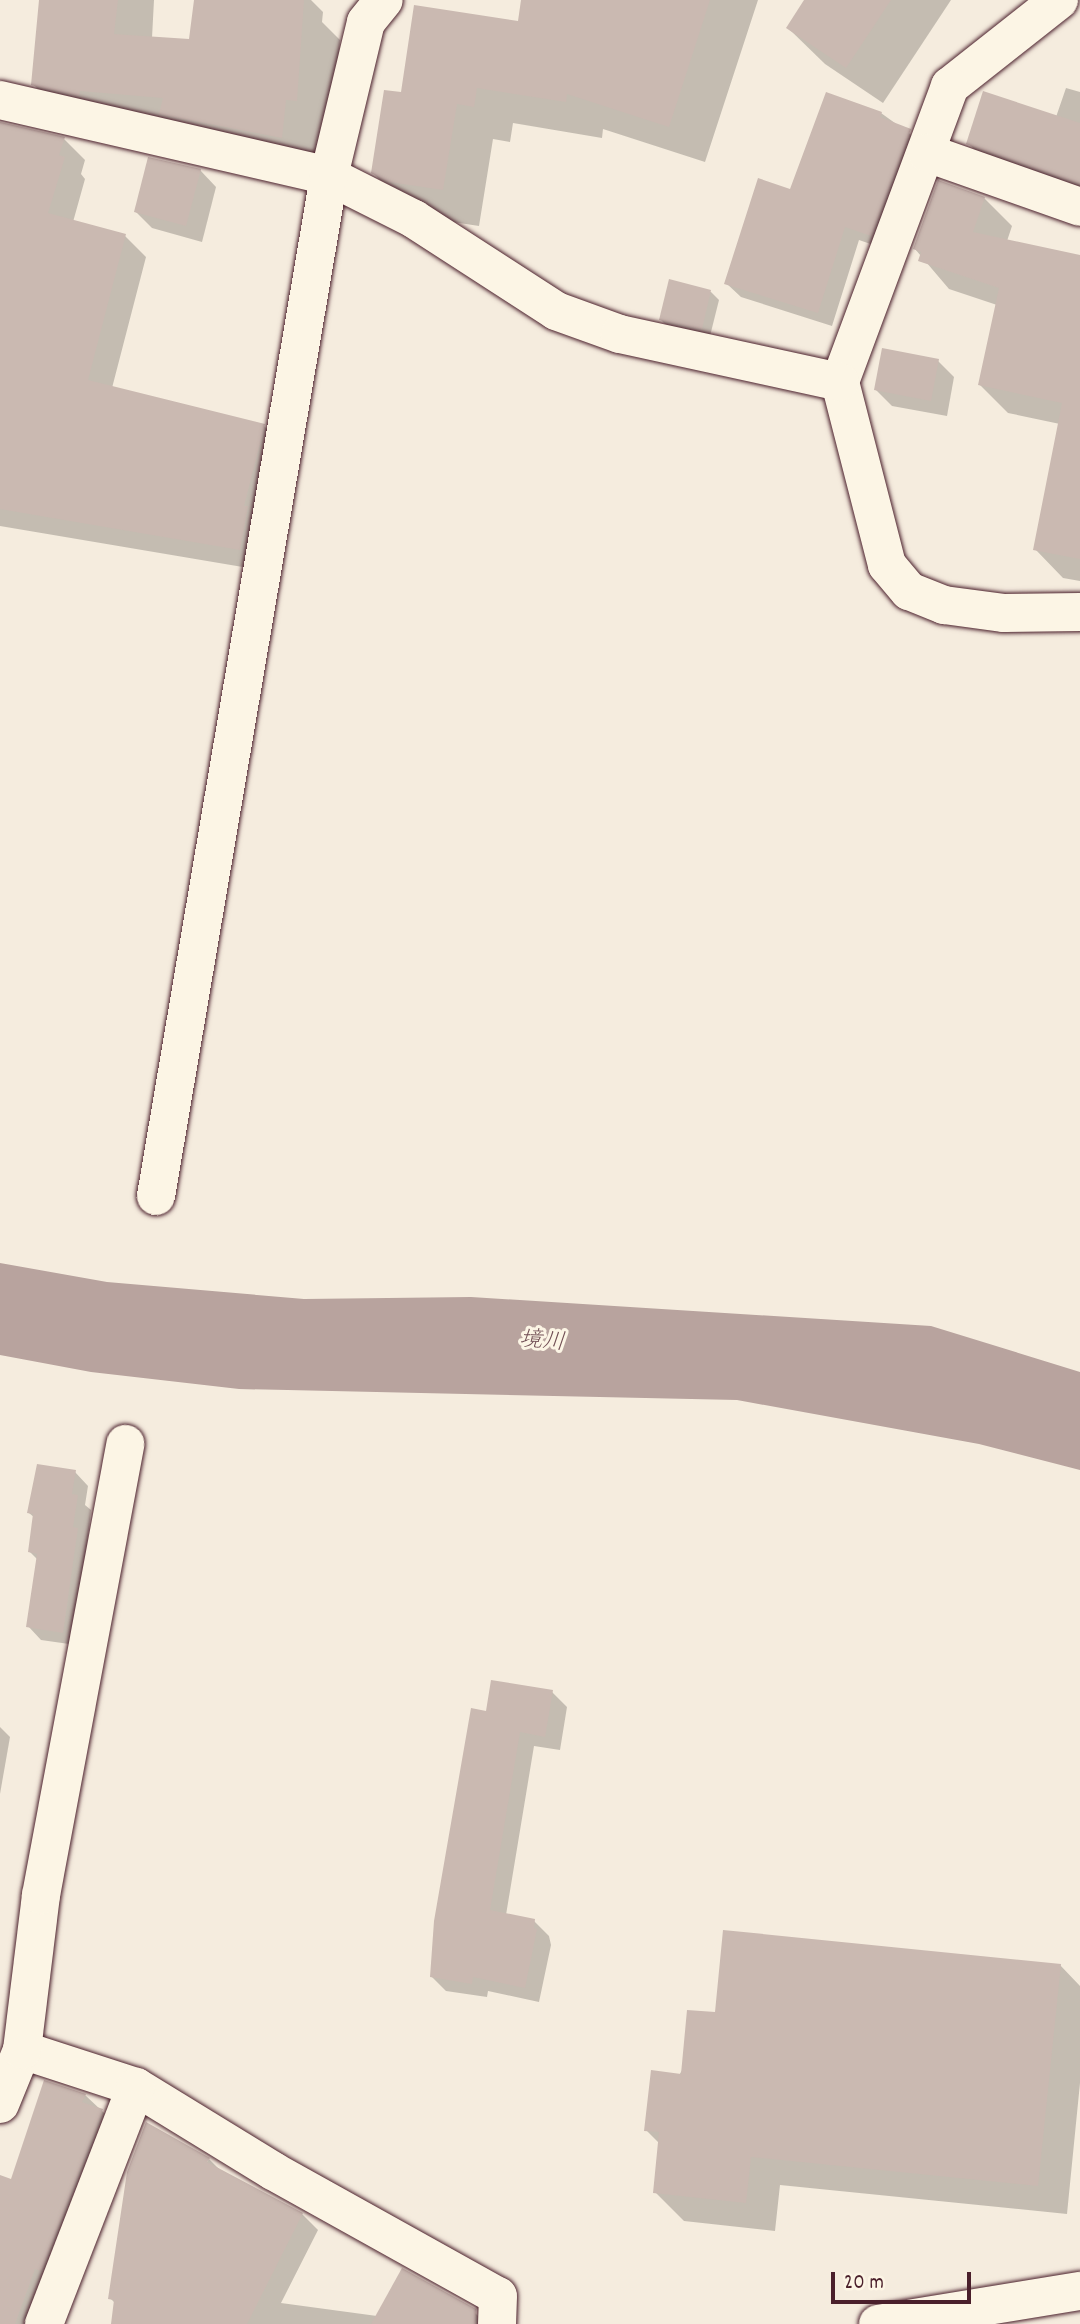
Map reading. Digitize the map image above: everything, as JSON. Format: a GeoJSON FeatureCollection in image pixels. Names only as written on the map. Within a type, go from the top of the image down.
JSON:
{"type":"FeatureCollection","features":[{"type":"Feature","properties":{"kind":"street"},"geometry":{"type":"LineString","coordinates":[[156,1196],[328,176],[366,22],[384,0]]}},
{"type":"Feature","properties":{"kind":"street"},"geometry":{"type":"LineString","coordinates":[[1059,0],[950,86],[928,153],[840,382],[887,565],[909,590],[944,605],[1004,613],[1080,612]]}},
{"type":"Feature","properties":{"kind":"street"},"geometry":{"type":"LineString","coordinates":[[0,100],[328,176],[414,219],[556,311],[620,334],[840,382]]}},
{"type":"Feature","properties":{"kind":"street"},"geometry":{"type":"LineString","coordinates":[[928,153],[1080,208]]}},
{"type":"Feature","properties":{"kind":"street"},"geometry":{"type":"LineString","coordinates":[[0,2104],[22,2050],[44,1882],[125,1444]]}},
{"type":"Feature","properties":{"kind":"street"},"geometry":{"type":"LineString","coordinates":[[22,2050],[136,2087],[273,2171],[498,2296],[497,2324]]}},
{"type":"Feature","properties":{"kind":"street"},"geometry":{"type":"LineString","coordinates":[[44,2324],[136,2087]]}},
{"type":"Feature","properties":{"kind":"street"},"geometry":{"type":"LineString","coordinates":[[890,2322],[1080,2291]]}},
{"type":"Feature","properties":{"kind":"water","name":"境川"},"geometry":{"type":"Polygon","coordinates":[[[0,1263],[107,1282],[304,1299],[471,1297],[931,1326],[1080,1372],[1080,1470],[979,1444],[737,1400],[239,1389],[91,1372],[0,1355],[0,1263]]]}},
{"type":"Feature","properties":{"kind":"building"},"geometry":{"type":"Polygon","coordinates":[[[39,0],[118,0],[114,34],[189,39],[194,0],[304,0],[297,101],[286,100],[282,138],[159,114],[163,98],[80,91],[79,96],[31,85],[39,0]]]}},
{"type":"Feature","properties":{"kind":"building"},"geometry":{"type":"Polygon","coordinates":[[[521,0],[710,0],[669,127],[567,94],[566,102],[477,88],[474,107],[457,104],[443,190],[389,182],[371,173],[384,90],[401,92],[414,5],[518,21],[521,0]]]}},
{"type":"Feature","properties":{"kind":"building"},"geometry":{"type":"Polygon","coordinates":[[[804,0],[891,0],[846,68],[786,28],[804,0]]]}},
{"type":"Feature","properties":{"kind":"building"},"geometry":{"type":"Polygon","coordinates":[[[983,91],[1080,123],[1080,184],[966,144],[983,91]]]}},
{"type":"Feature","properties":{"kind":"building"},"geometry":{"type":"Polygon","coordinates":[[[826,92],[882,112],[880,117],[911,129],[871,236],[845,227],[818,313],[724,284],[758,178],[790,189],[826,92]]]}},
{"type":"Feature","properties":{"kind":"building"},"geometry":{"type":"Polygon","coordinates":[[[0,122],[65,137],[59,155],[65,157],[48,213],[126,234],[88,380],[265,424],[244,506],[248,506],[240,550],[0,509],[0,122]]]}},
{"type":"Feature","properties":{"kind":"building"},"geometry":{"type":"Polygon","coordinates":[[[148,157],[201,169],[186,226],[134,212],[148,157]]]}},
{"type":"Feature","properties":{"kind":"building"},"geometry":{"type":"Polygon","coordinates":[[[938,180],[985,197],[973,232],[1080,255],[1080,559],[1033,550],[1062,403],[978,385],[999,288],[918,261],[921,252],[913,249],[938,180]]]}},
{"type":"Feature","properties":{"kind":"building"},"geometry":{"type":"Polygon","coordinates":[[[669,279],[711,290],[702,329],[659,320],[669,279]]]}},
{"type":"Feature","properties":{"kind":"building"},"geometry":{"type":"Polygon","coordinates":[[[882,348],[939,359],[931,401],[874,390],[882,348]]]}},
{"type":"Feature","properties":{"kind":"building"},"geometry":{"type":"Polygon","coordinates":[[[37,1464],[76,1470],[72,1494],[78,1495],[73,1527],[78,1528],[63,1633],[26,1627],[37,1554],[28,1552],[33,1514],[27,1513],[37,1464]]]}},
{"type":"Feature","properties":{"kind":"building"},"geometry":{"type":"Polygon","coordinates":[[[491,1680],[553,1690],[545,1737],[520,1732],[490,1910],[535,1919],[534,1928],[537,1929],[525,1988],[473,1977],[472,1984],[430,1977],[434,1921],[471,1708],[486,1711],[491,1680]]]}},
{"type":"Feature","properties":{"kind":"building"},"geometry":{"type":"Polygon","coordinates":[[[723,1930],[1061,1964],[1038,2186],[751,2157],[746,2203],[653,2193],[659,2132],[644,2131],[651,2070],[681,2074],[687,2010],[715,2012],[723,1930]]]}},
{"type":"Feature","properties":{"kind":"building"},"geometry":{"type":"Polygon","coordinates":[[[44,2080],[86,2094],[82,2102],[103,2109],[41,2271],[35,2269],[15,2324],[0,2324],[0,2175],[11,2179],[44,2080]]]}},
{"type":"Feature","properties":{"kind":"building"},"geometry":{"type":"Polygon","coordinates":[[[146,2122],[210,2158],[207,2162],[303,2213],[247,2324],[111,2324],[114,2300],[108,2299],[127,2172],[146,2122]]]}},
{"type":"Feature","properties":{"kind":"building"},"geometry":{"type":"Polygon","coordinates":[[[402,2268],[476,2309],[475,2324],[371,2324],[402,2268]]]}}]}
